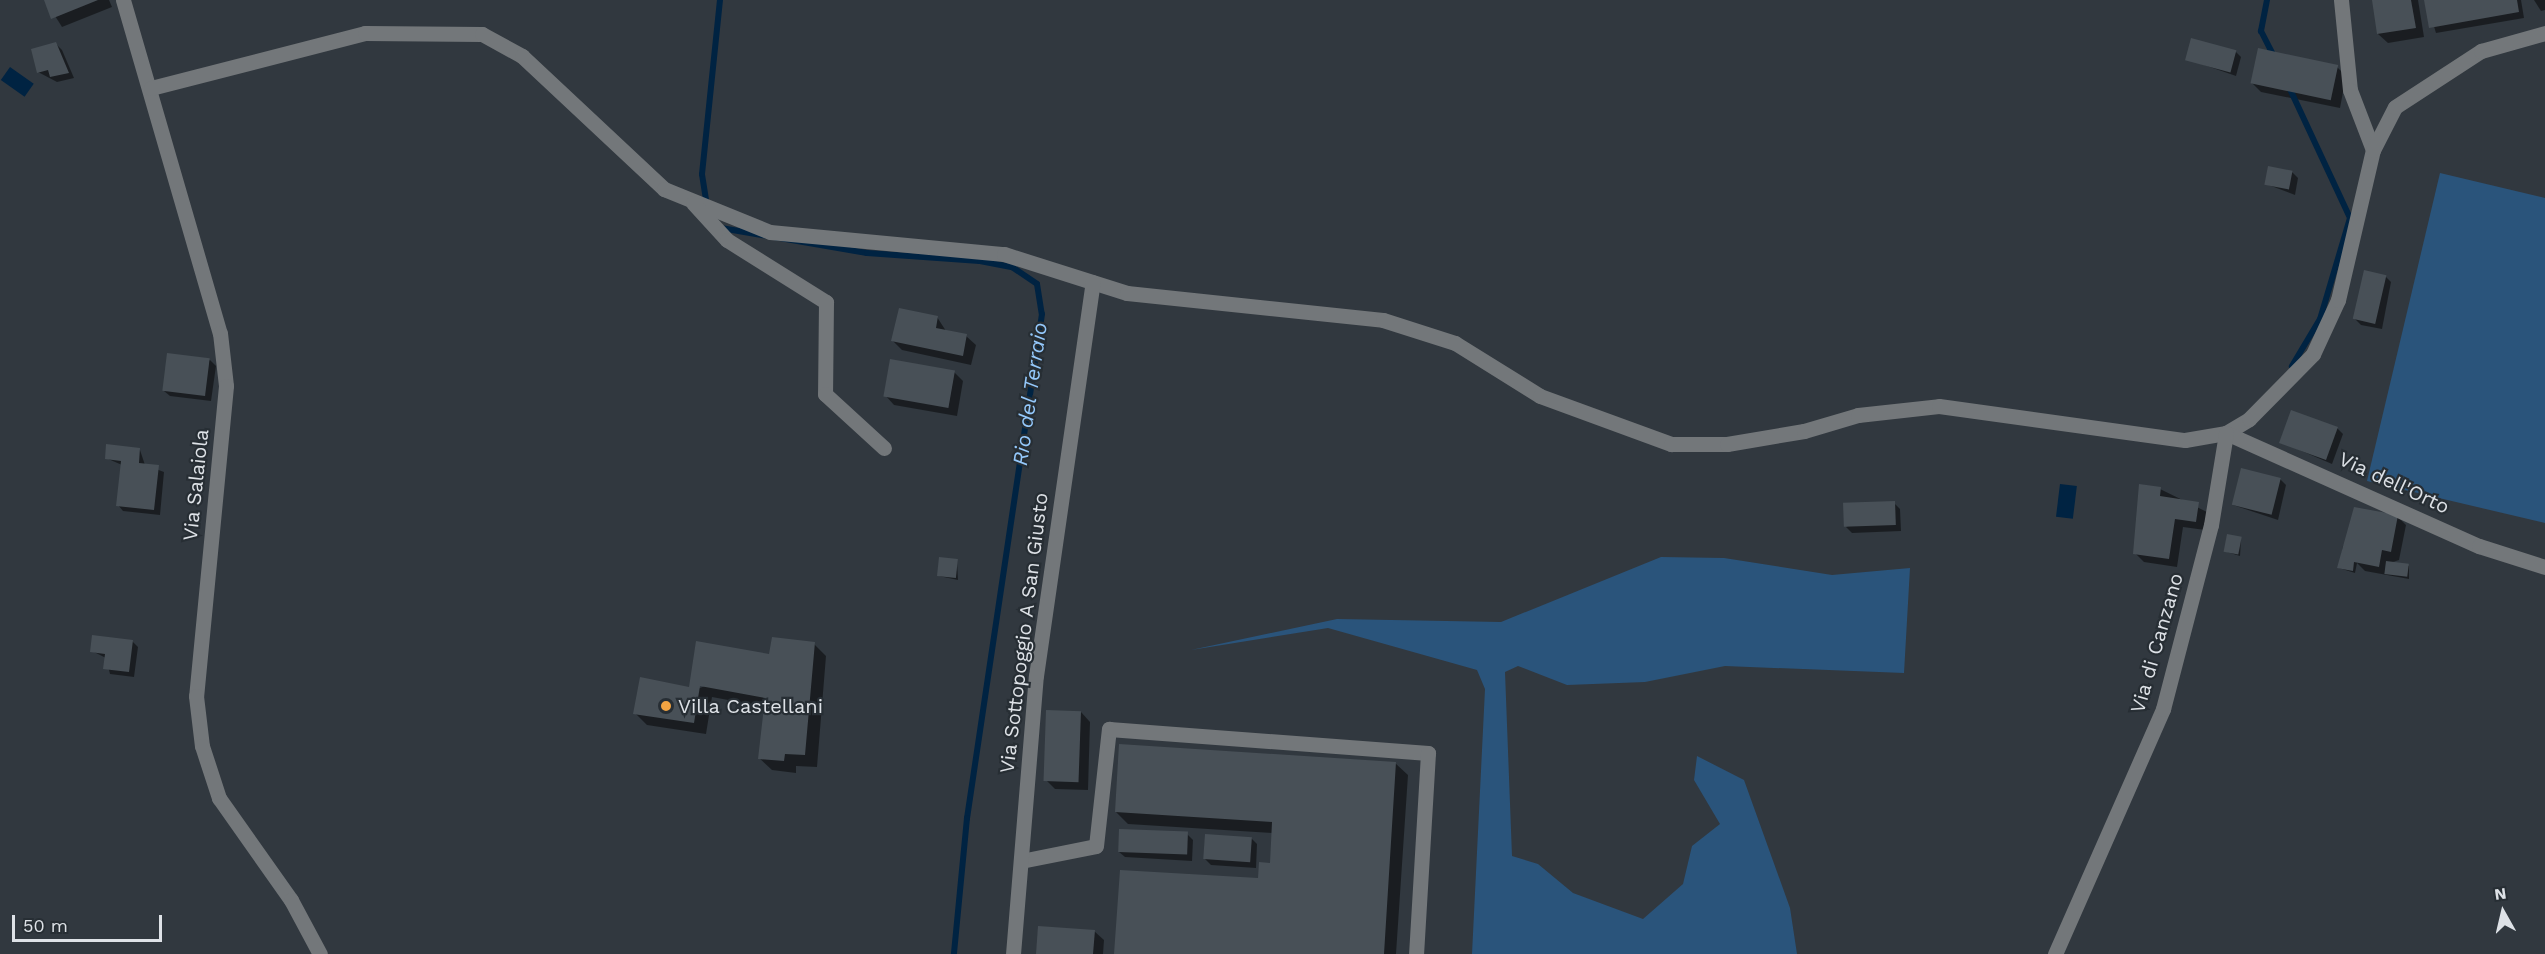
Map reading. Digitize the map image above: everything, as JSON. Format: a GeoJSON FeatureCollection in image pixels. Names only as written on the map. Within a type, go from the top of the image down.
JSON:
{"type":"FeatureCollection","features":[{"type":"Feature","properties":{"kind":"street","name":"Via Salaiola"},"geometry":{"type":"LineString","coordinates":[[123,0],[151,88],[220,333],[226,386],[196,696],[202,746],[219,798],[291,900],[320,954]]}},
{"type":"Feature","properties":{"kind":"street"},"geometry":{"type":"LineString","coordinates":[[2341,0],[2350,90],[2373,150]]}},
{"type":"Feature","properties":{"kind":"street"},"geometry":{"type":"LineString","coordinates":[[151,88],[364,33],[482,34],[522,56],[664,189],[770,232],[1004,254],[1127,293],[1383,320],[1455,343],[1540,396],[1671,444],[1727,444],[1804,431],[1858,414],[1930,406],[2163,438],[2226,433],[2270,402],[2313,354],[2338,300],[2373,150],[2395,107],[2407,97],[2481,51],[2545,33]]}},
{"type":"Feature","properties":{"kind":"street"},"geometry":{"type":"LineString","coordinates":[[688,199],[728,240],[826,302],[825,394],[884,448]]}},
{"type":"Feature","properties":{"kind":"street","name":"Via Sottopoggio A San Giusto"},"geometry":{"type":"LineString","coordinates":[[1013,954],[1036,676],[1092,282]]}},
{"type":"Feature","properties":{"kind":"street","name":"Via dell'Orto"},"geometry":{"type":"LineString","coordinates":[[2226,433],[2479,546],[2545,567]]}},
{"type":"Feature","properties":{"kind":"street","name":"Via di Canzano"},"geometry":{"type":"LineString","coordinates":[[2055,954],[2163,709],[2211,525],[2226,433]]}},
{"type":"Feature","properties":{"kind":"street"},"geometry":{"type":"LineString","coordinates":[[1021,861],[1096,846],[1109,729],[1428,753],[1416,954]]}},
{"type":"Feature","properties":{"kind":"shaded area"},"geometry":{"type":"Polygon","coordinates":[[[10,67],[34,84],[25,97],[1,80],[10,67]]]}},
{"type":"Feature","properties":{"kind":"shaded area"},"geometry":{"type":"Polygon","coordinates":[[[2440,173],[2545,198],[2545,523],[2367,481],[2440,173]]]}},
{"type":"Feature","properties":{"kind":"shaded area"},"geometry":{"type":"Polygon","coordinates":[[[2060,484],[2077,486],[2073,519],[2056,517],[2060,484]]]}},
{"type":"Feature","properties":{"kind":"shaded area"},"geometry":{"type":"Polygon","coordinates":[[[1661,557],[1724,558],[1832,575],[1910,568],[1904,673],[1725,666],[1645,682],[1567,685],[1518,666],[1505,672],[1512,856],[1538,864],[1573,893],[1643,919],[1683,884],[1692,846],[1720,824],[1694,780],[1697,756],[1744,780],[1790,908],[1797,954],[1472,954],[1485,689],[1477,670],[1328,628],[1191,650],[1337,619],[1501,622],[1661,557]]]}},
{"type":"Feature","properties":{"kind":"building"},"geometry":{"type":"Polygon","coordinates":[[[44,0],[98,0],[51,19],[44,0]]]}},
{"type":"Feature","properties":{"kind":"building"},"geometry":{"type":"Polygon","coordinates":[[[2372,0],[2411,0],[2416,28],[2377,34],[2372,0]]]}},
{"type":"Feature","properties":{"kind":"building"},"geometry":{"type":"Polygon","coordinates":[[[2424,0],[2517,0],[2519,12],[2429,28],[2424,0]]]}},
{"type":"Feature","properties":{"kind":"building"},"geometry":{"type":"Polygon","coordinates":[[[2191,38],[2236,50],[2230,72],[2185,60],[2191,38]]]}},
{"type":"Feature","properties":{"kind":"building"},"geometry":{"type":"Polygon","coordinates":[[[56,42],[69,73],[50,77],[48,70],[37,73],[31,49],[56,42]]]}},
{"type":"Feature","properties":{"kind":"building"},"geometry":{"type":"Polygon","coordinates":[[[2258,48],[2338,65],[2331,100],[2251,83],[2258,48]]]}},
{"type":"Feature","properties":{"kind":"building"},"geometry":{"type":"Polygon","coordinates":[[[2268,166],[2293,171],[2289,189],[2264,185],[2268,166]]]}},
{"type":"Feature","properties":{"kind":"building"},"geometry":{"type":"Polygon","coordinates":[[[2364,270],[2386,275],[2375,324],[2353,319],[2364,270]]]}},
{"type":"Feature","properties":{"kind":"building"},"geometry":{"type":"Polygon","coordinates":[[[899,308],[938,316],[936,328],[967,334],[963,356],[891,341],[899,308]]]}},
{"type":"Feature","properties":{"kind":"building"},"geometry":{"type":"Polygon","coordinates":[[[167,353],[210,358],[205,396],[162,391],[167,353]]]}},
{"type":"Feature","properties":{"kind":"building"},"geometry":{"type":"Polygon","coordinates":[[[890,359],[955,370],[948,408],[883,396],[890,359]]]}},
{"type":"Feature","properties":{"kind":"building"},"geometry":{"type":"Polygon","coordinates":[[[2291,410],[2338,427],[2326,460],[2279,443],[2291,410]]]}},
{"type":"Feature","properties":{"kind":"building"},"geometry":{"type":"Polygon","coordinates":[[[106,444],[140,448],[139,463],[159,465],[154,510],[116,506],[121,461],[105,459],[106,444]]]}},
{"type":"Feature","properties":{"kind":"building"},"geometry":{"type":"Polygon","coordinates":[[[2241,468],[2281,478],[2272,515],[2232,505],[2241,468]]]}},
{"type":"Feature","properties":{"kind":"building"},"geometry":{"type":"Polygon","coordinates":[[[2139,484],[2161,487],[2160,496],[2199,502],[2196,522],[2175,519],[2169,559],[2133,554],[2139,484]]]}},
{"type":"Feature","properties":{"kind":"building"},"geometry":{"type":"Polygon","coordinates":[[[1895,501],[1896,525],[1844,527],[1843,503],[1895,501]]]}},
{"type":"Feature","properties":{"kind":"building"},"geometry":{"type":"Polygon","coordinates":[[[2354,507],[2398,515],[2391,552],[2382,550],[2379,567],[2354,562],[2353,571],[2337,568],[2354,507]]]}},
{"type":"Feature","properties":{"kind":"building"},"geometry":{"type":"Polygon","coordinates":[[[2227,534],[2242,537],[2238,555],[2224,552],[2227,534]]]}},
{"type":"Feature","properties":{"kind":"building"},"geometry":{"type":"Polygon","coordinates":[[[939,557],[958,559],[956,578],[937,576],[939,557]]]}},
{"type":"Feature","properties":{"kind":"building"},"geometry":{"type":"Polygon","coordinates":[[[2386,561],[2409,564],[2407,577],[2384,574],[2386,561]]]}},
{"type":"Feature","properties":{"kind":"building"},"geometry":{"type":"Polygon","coordinates":[[[92,635],[133,640],[129,672],[103,669],[105,654],[90,652],[92,635]]]}},
{"type":"Feature","properties":{"kind":"building","name":"Villa Castellani"},"geometry":{"type":"Polygon","coordinates":[[[772,637],[815,642],[805,755],[785,754],[784,761],[758,759],[765,698],[700,686],[694,723],[633,714],[640,677],[689,687],[696,641],[769,654],[772,637]]]}},
{"type":"Feature","properties":{"kind":"building"},"geometry":{"type":"Polygon","coordinates":[[[1046,710],[1081,711],[1079,782],[1044,781],[1046,710]]]}},
{"type":"Feature","properties":{"kind":"building"},"geometry":{"type":"Polygon","coordinates":[[[1119,744],[1396,762],[1384,954],[1114,954],[1120,870],[1258,878],[1259,862],[1270,863],[1272,822],[1115,812],[1119,744]]]}},
{"type":"Feature","properties":{"kind":"building"},"geometry":{"type":"Polygon","coordinates":[[[1119,829],[1188,831],[1187,854],[1118,852],[1119,829]]]}},
{"type":"Feature","properties":{"kind":"building"},"geometry":{"type":"Polygon","coordinates":[[[1205,834],[1252,837],[1250,862],[1203,859],[1205,834]]]}},
{"type":"Feature","properties":{"kind":"building"},"geometry":{"type":"Polygon","coordinates":[[[1038,926],[1095,930],[1093,954],[1036,954],[1038,926]]]}},
{"type":"Feature","properties":{"kind":"waterway","name":"Rio del Terraio"},"geometry":{"type":"LineString","coordinates":[[707,206],[702,174],[720,0]]}},
{"type":"Feature","properties":{"kind":"waterway"},"geometry":{"type":"LineString","coordinates":[[2267,0],[2261,31],[2274,56]]}},
{"type":"Feature","properties":{"kind":"waterway"},"geometry":{"type":"LineString","coordinates":[[2289,87],[2350,218],[2320,319],[2292,366]]}},
{"type":"Feature","properties":{"kind":"waterway","name":"Rio del Terraio"},"geometry":{"type":"LineString","coordinates":[[721,228],[867,253],[980,261],[1012,267],[1037,284],[1042,314],[967,818],[954,954]]}},
{"type":"Feature","properties":{"kind":"place","name":"Villa Castellani"},"geometry":{"type":"Point","coordinates":[666,706]}}]}
